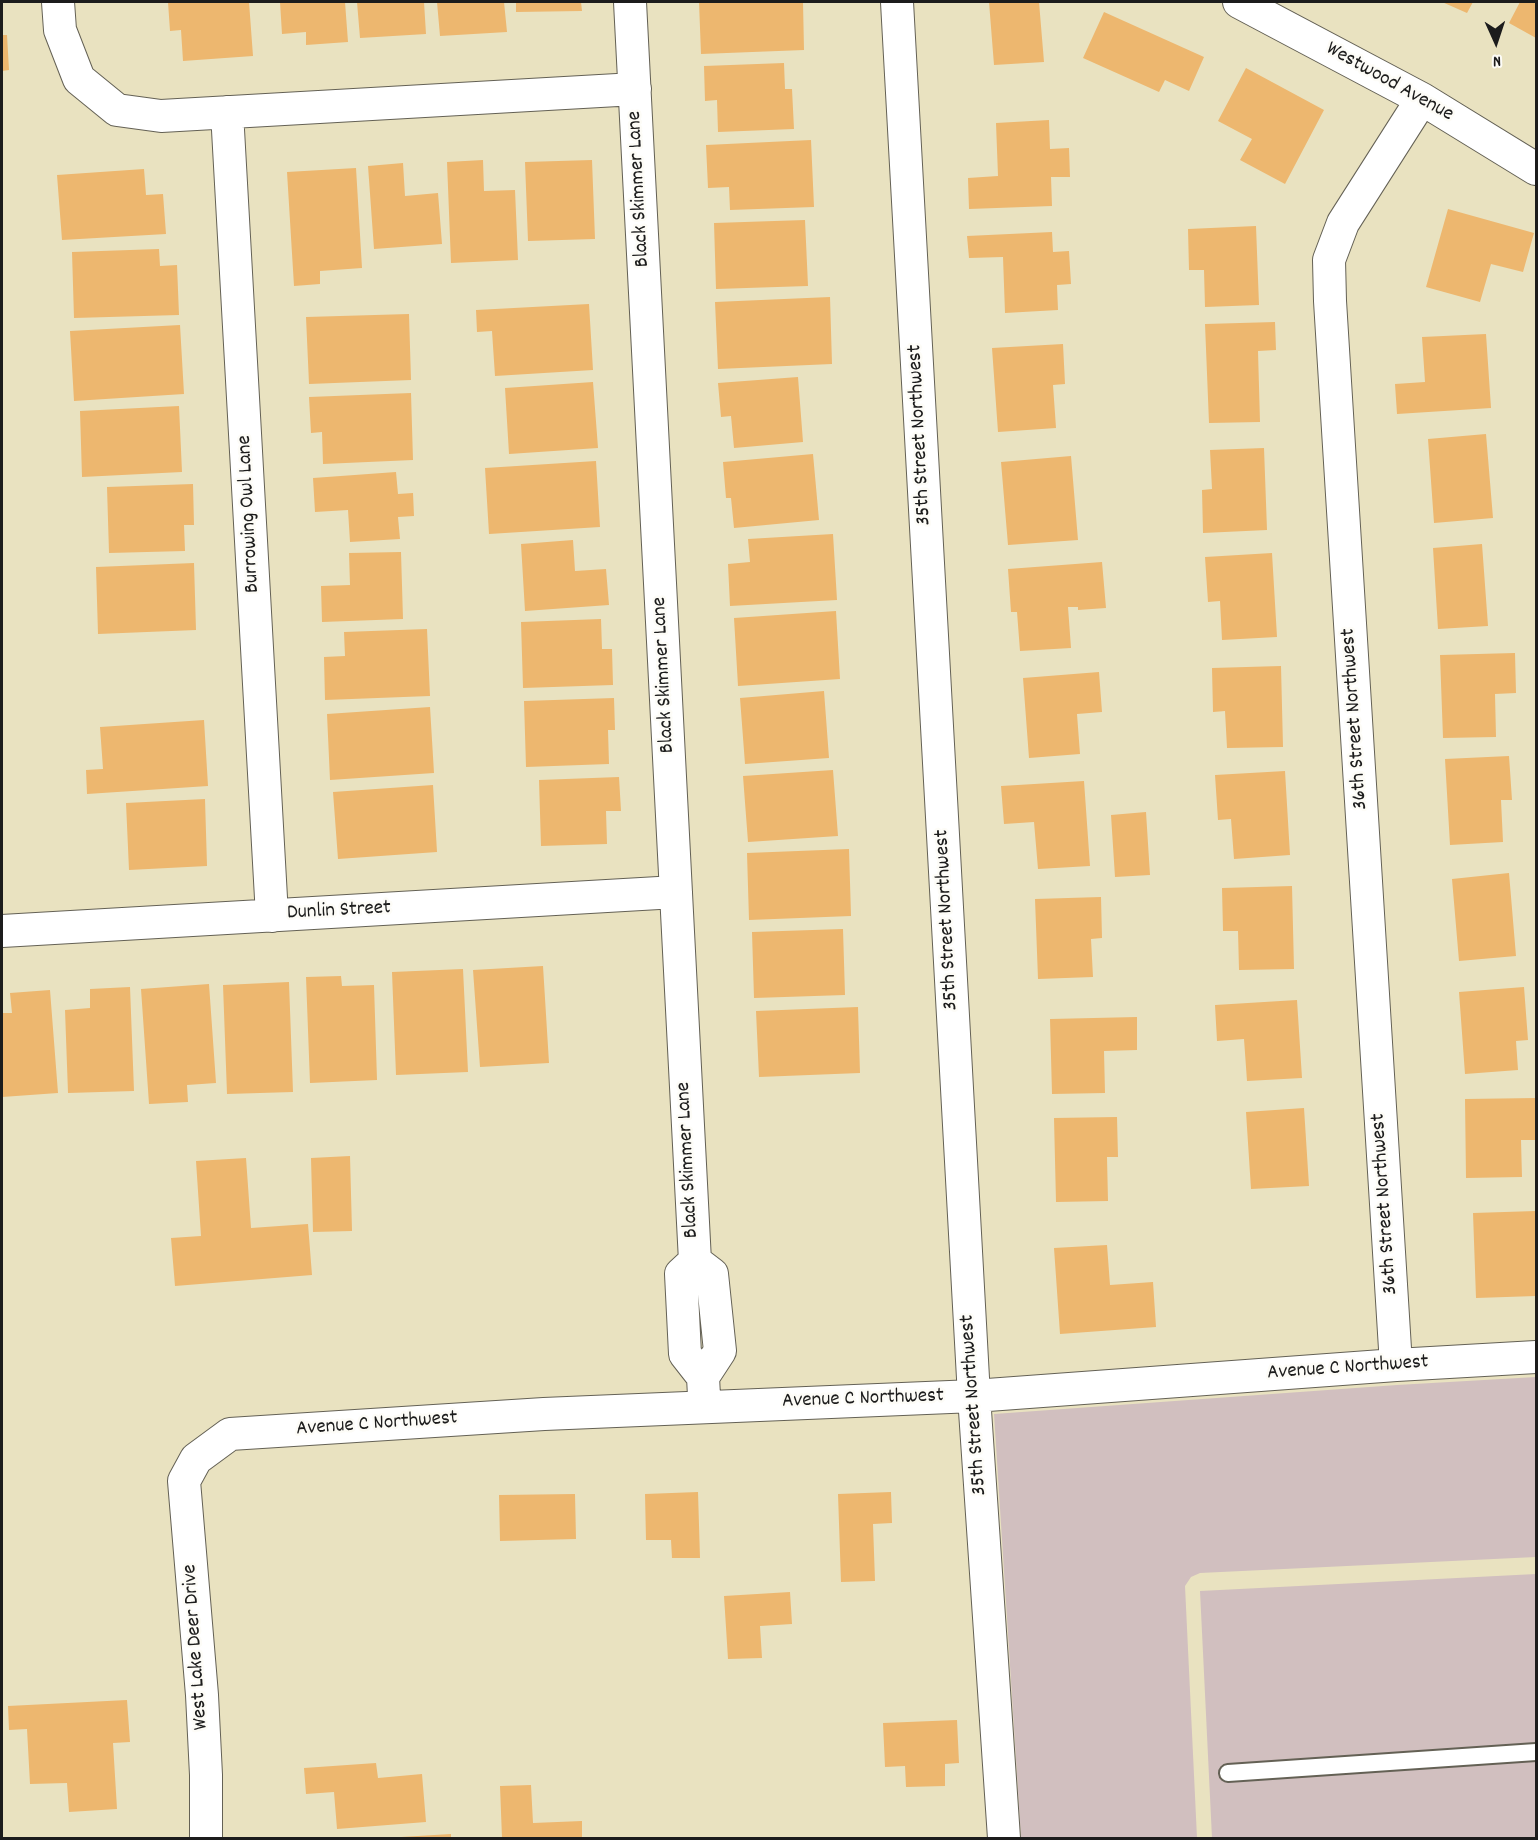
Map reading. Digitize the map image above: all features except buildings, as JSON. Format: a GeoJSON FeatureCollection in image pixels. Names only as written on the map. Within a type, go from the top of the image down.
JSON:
{"type":"FeatureCollection","features":[{"type":"Feature","properties":{"kind":"street","name":"Black Skimmer Lane"},"geometry":{"type":"LineString","coordinates":[[58,2],[60,30],[79,79],[117,110],[161,116],[635,89]]}},
{"type":"Feature","properties":{"kind":"street","name":"Black Skimmer Lane"},"geometry":{"type":"LineString","coordinates":[[630,2],[694,1261],[681,1274],[685,1354],[704,1391]]}},
{"type":"Feature","properties":{"kind":"street","name":"35th Street Northwest"},"geometry":{"type":"LineString","coordinates":[[897,2],[974,1396],[1004,1839]]}},
{"type":"Feature","properties":{"kind":"street","name":"Westwood Avenue"},"geometry":{"type":"LineString","coordinates":[[1239,2],[1422,99],[1536,169]]}},
{"type":"Feature","properties":{"kind":"street","name":"36th Street Northwest"},"geometry":{"type":"LineString","coordinates":[[1395,1365],[1329,260],[1343,223],[1422,99]]}},
{"type":"Feature","properties":{"kind":"street","name":"Burrowing Owl Lane"},"geometry":{"type":"LineString","coordinates":[[227,112],[272,916]]}},
{"type":"Feature","properties":{"kind":"street","name":"Dunlin Street"},"geometry":{"type":"LineString","coordinates":[[2,931],[676,892]]}},
{"type":"Feature","properties":{"kind":"street","name":"Avenue C Northwest"},"geometry":{"type":"LineString","coordinates":[[196,1459],[230,1434],[544,1414],[704,1391],[974,1396],[1536,1357]]}},
{"type":"Feature","properties":{"kind":"street","name":"West Lake Deer Drive"},"geometry":{"type":"LineString","coordinates":[[196,1459],[184,1481],[202,1695],[206,1839]]}},
{"type":"Feature","properties":{"kind":"lane"},"geometry":{"type":"LineString","coordinates":[[1228,1773],[1536,1752]]}},
{"type":"Feature","properties":{"kind":"shaded area"},"geometry":{"type":"Polygon","coordinates":[[[1536,1377],[1536,1557],[1200,1573],[1191,1577],[1185,1586],[1197,1838],[1021,1838],[994,1414],[1536,1377]]]}},
{"type":"Feature","properties":{"kind":"shaded area"},"geometry":{"type":"Polygon","coordinates":[[[1536,1574],[1536,1838],[1212,1838],[1200,1591],[1536,1574]]]}}]}
